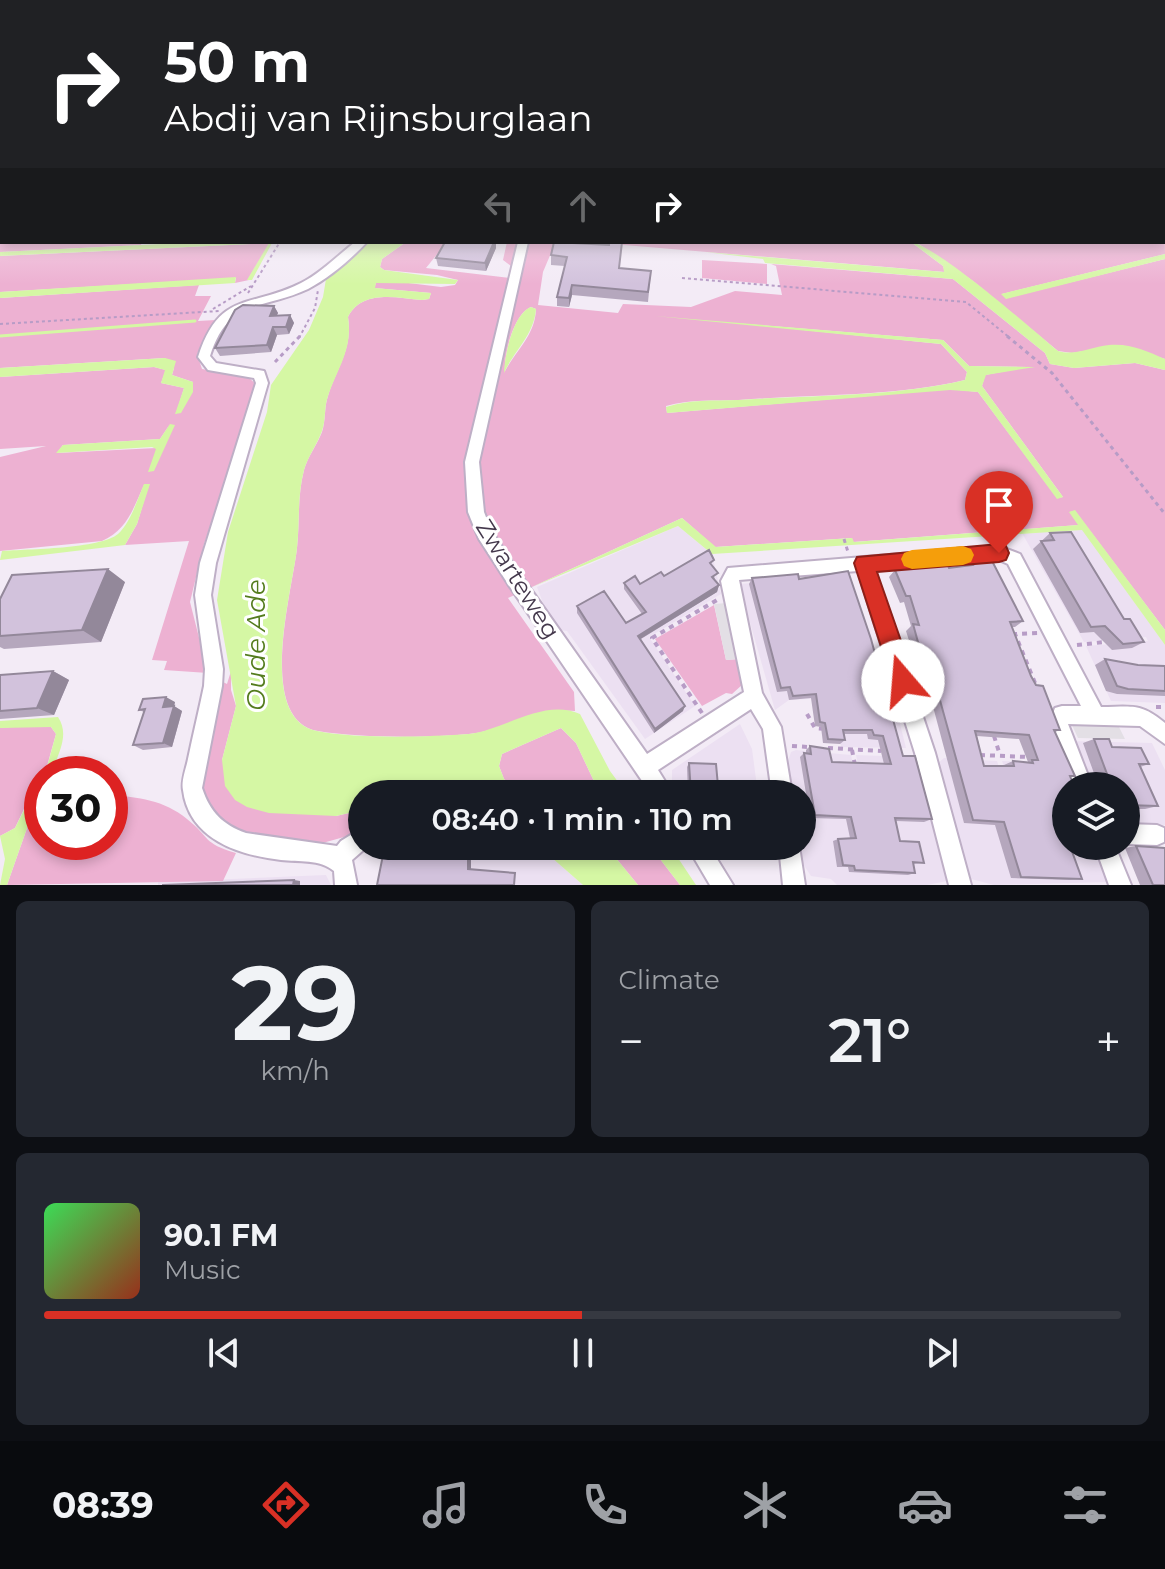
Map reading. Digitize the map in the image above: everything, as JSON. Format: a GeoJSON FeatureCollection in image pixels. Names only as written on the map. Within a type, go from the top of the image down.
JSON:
{"type":"FeatureCollection","features":[{"type":"Feature","properties":{"kind":"street"},"geometry":{"type":"LineString","coordinates":[[346,885],[344,866],[331,854],[258,848],[227,838],[203,820],[194,804],[192,788],[214,669],[204,608],[208,563],[262,383],[259,374],[223,370],[206,363],[204,357],[209,340],[227,309],[296,290],[359,244]]}},
{"type":"Feature","properties":{"kind":"street","name":"Zwarteweg"},"geometry":{"type":"LineString","coordinates":[[523,244],[472,462],[476,512],[485,534],[514,579],[654,780]]}},
{"type":"Feature","properties":{"kind":"street"},"geometry":{"type":"LineString","coordinates":[[780,780],[772,727],[754,696],[729,581],[734,573],[999,553],[1014,559],[1096,716]]}},
{"type":"Feature","properties":{"kind":"street"},"geometry":{"type":"LineString","coordinates":[[864,563],[925,753],[960,885]]}},
{"type":"Feature","properties":{"kind":"street"},"geometry":{"type":"LineString","coordinates":[[645,767],[754,696]]}},
{"type":"Feature","properties":{"kind":"street"},"geometry":{"type":"LineString","coordinates":[[1077,772],[1058,724],[1062,715],[1143,717],[1165,735]]}},
{"type":"Feature","properties":{"kind":"street"},"geometry":{"type":"LineString","coordinates":[[1140,834],[1157,835]]}},
{"type":"Feature","properties":{"kind":"street"},"geometry":{"type":"LineString","coordinates":[[339,862],[348,848]]}},
{"type":"Feature","properties":{"kind":"street"},"geometry":{"type":"LineString","coordinates":[[706,860],[722,885]]}},
{"type":"Feature","properties":{"kind":"street"},"geometry":{"type":"LineString","coordinates":[[791,860],[794,885]]}},
{"type":"Feature","properties":{"kind":"street"},"geometry":{"type":"LineString","coordinates":[[1110,860],[1120,885]]}},
{"type":"Feature","properties":{"kind":"path"},"geometry":{"type":"LineString","coordinates":[[0,324],[227,309],[254,285],[279,244]]}},
{"type":"Feature","properties":{"kind":"path"},"geometry":{"type":"LineString","coordinates":[[275,362],[282,359],[302,333],[319,297],[316,278]]}},
{"type":"Feature","properties":{"kind":"path"},"geometry":{"type":"LineString","coordinates":[[682,278],[966,302],[1052,373],[1165,514]]}},
{"type":"Feature","properties":{"kind":"path"},"geometry":{"type":"LineString","coordinates":[[227,309],[254,285]]}},
{"type":"Feature","properties":{"kind":"path"},"geometry":{"type":"LineString","coordinates":[[844,539],[847,548]]}},
{"type":"Feature","properties":{"kind":"path"},"geometry":{"type":"LineString","coordinates":[[709,723],[652,638],[732,592]]}},
{"type":"Feature","properties":{"kind":"path"},"geometry":{"type":"LineString","coordinates":[[1040,696],[1015,634],[1116,641]]}},
{"type":"Feature","properties":{"kind":"path"},"geometry":{"type":"LineString","coordinates":[[807,714],[815,728],[835,731]]}},
{"type":"Feature","properties":{"kind":"path"},"geometry":{"type":"LineString","coordinates":[[991,728],[1002,769]]}},
{"type":"Feature","properties":{"kind":"path"},"geometry":{"type":"LineString","coordinates":[[852,750],[858,776]]}},
{"type":"Feature","properties":{"kind":"shaded area"},"geometry":{"type":"Polygon","coordinates":[[[0,244],[141,244],[141,245],[0,252],[0,244]]]}},
{"type":"Feature","properties":{"kind":"shaded area"},"geometry":{"type":"Polygon","coordinates":[[[269,244],[249,280],[235,283],[236,278],[0,292],[0,256],[269,244]]]}},
{"type":"Feature","properties":{"kind":"shaded area"},"geometry":{"type":"Polygon","coordinates":[[[403,244],[445,244],[426,268],[510,278],[511,266],[503,260],[507,244],[606,247],[607,244],[612,244],[607,248],[554,246],[543,272],[538,305],[618,313],[623,304],[691,307],[735,291],[782,295],[776,266],[771,264],[953,279],[1045,353],[1050,364],[1074,368],[1135,363],[1165,370],[1165,630],[1075,511],[1070,512],[1079,525],[853,542],[852,538],[715,547],[682,518],[508,598],[574,692],[575,711],[547,713],[469,734],[414,737],[318,731],[299,722],[288,703],[282,650],[297,548],[302,480],[322,432],[327,400],[346,348],[348,317],[354,308],[371,299],[429,299],[431,293],[374,288],[376,283],[384,280],[441,287],[455,285],[458,280],[380,267],[382,259],[403,244]],[[531,307],[525,311],[515,326],[506,354],[505,371],[533,326],[536,309],[531,307]],[[734,323],[941,344],[967,372],[965,380],[910,389],[693,401],[666,406],[667,413],[950,389],[978,392],[1057,498],[1063,497],[982,386],[985,375],[1028,367],[969,366],[943,340],[734,323]]]}},
{"type":"Feature","properties":{"kind":"shaded area"},"geometry":{"type":"Polygon","coordinates":[[[612,244],[914,244],[943,266],[945,272],[612,244]]]}},
{"type":"Feature","properties":{"kind":"shaded area"},"geometry":{"type":"Polygon","coordinates":[[[919,244],[1165,244],[1165,254],[1002,294],[1007,298],[1165,259],[1165,359],[1121,345],[1072,353],[1058,351],[973,281],[919,244]]]}},
{"type":"Feature","properties":{"kind":"shaded area"},"geometry":{"type":"Polygon","coordinates":[[[702,260],[767,264],[767,284],[702,278],[702,260]]]}},
{"type":"Feature","properties":{"kind":"shaded area"},"geometry":{"type":"Polygon","coordinates":[[[199,285],[195,296],[211,296],[198,321],[216,320],[197,354],[202,369],[248,377],[258,386],[204,544],[190,602],[208,673],[164,670],[167,661],[152,660],[189,541],[125,545],[137,524],[149,484],[144,485],[123,525],[102,541],[0,551],[0,457],[46,446],[0,449],[0,377],[154,367],[166,370],[161,383],[184,388],[176,414],[193,382],[172,375],[174,368],[165,358],[0,368],[0,298],[199,285]],[[170,424],[160,439],[63,445],[57,453],[156,448],[170,424]]]}},
{"type":"Feature","properties":{"kind":"shaded area"},"geometry":{"type":"Polygon","coordinates":[[[678,526],[712,554],[721,594],[649,637],[695,706],[645,739],[567,631],[559,630],[547,614],[537,587],[678,526]]]}},
{"type":"Feature","properties":{"kind":"shaded area"},"geometry":{"type":"Polygon","coordinates":[[[1083,530],[1165,645],[1165,703],[1111,701],[1086,646],[1148,641],[1146,637],[1084,642],[1022,533],[1083,530]]]}},
{"type":"Feature","properties":{"kind":"shaded area"},"geometry":{"type":"Polygon","coordinates":[[[794,580],[828,698],[789,700],[775,710],[739,584],[794,580]]]}},
{"type":"Feature","properties":{"kind":"shaded area"},"geometry":{"type":"Polygon","coordinates":[[[727,603],[739,659],[726,660],[714,604],[727,603]]]}},
{"type":"Feature","properties":{"kind":"shaded area"},"geometry":{"type":"Polygon","coordinates":[[[714,605],[726,660],[739,659],[743,684],[732,694],[726,693],[702,706],[655,639],[714,605]]]}},
{"type":"Feature","properties":{"kind":"shaded area"},"geometry":{"type":"Polygon","coordinates":[[[231,671],[231,690],[236,706],[222,760],[336,816],[348,813],[348,836],[319,844],[240,837],[201,805],[198,789],[219,680],[227,684],[231,671]]]}},
{"type":"Feature","properties":{"kind":"shaded area"},"geometry":{"type":"Polygon","coordinates":[[[831,684],[891,688],[906,748],[841,747],[831,684]]]}},
{"type":"Feature","properties":{"kind":"shaded area"},"geometry":{"type":"Polygon","coordinates":[[[740,724],[752,749],[756,780],[672,780],[672,770],[740,724]]]}},
{"type":"Feature","properties":{"kind":"shaded area"},"geometry":{"type":"Polygon","coordinates":[[[34,725],[51,727],[56,734],[50,756],[24,756],[24,809],[15,828],[0,836],[0,728],[34,725]]]}},
{"type":"Feature","properties":{"kind":"shaded area"},"geometry":{"type":"Polygon","coordinates":[[[1072,725],[1118,725],[1125,739],[1078,738],[1072,725]]]}},
{"type":"Feature","properties":{"kind":"shaded area"},"geometry":{"type":"Polygon","coordinates":[[[561,728],[576,743],[593,780],[505,780],[499,766],[502,754],[561,728]]]}},
{"type":"Feature","properties":{"kind":"shaded area"},"geometry":{"type":"Polygon","coordinates":[[[1070,741],[1152,743],[1165,770],[1165,825],[1140,823],[1140,772],[1082,772],[1070,741]]]}},
{"type":"Feature","properties":{"kind":"shaded area"},"geometry":{"type":"Polygon","coordinates":[[[791,752],[851,755],[864,818],[868,811],[856,755],[909,757],[920,763],[950,876],[947,881],[927,885],[837,885],[831,879],[811,876],[802,860],[816,860],[816,780],[790,780],[787,764],[791,752]]]}},
{"type":"Feature","properties":{"kind":"shaded area"},"geometry":{"type":"Polygon","coordinates":[[[944,758],[997,761],[1017,823],[1023,823],[1002,761],[1057,763],[1061,772],[1052,772],[1052,860],[1103,860],[1108,882],[994,885],[971,879],[936,765],[944,758]]]}},
{"type":"Feature","properties":{"kind":"shaded area"},"geometry":{"type":"Polygon","coordinates":[[[128,797],[160,804],[178,813],[212,843],[236,853],[223,881],[7,885],[24,837],[24,860],[128,860],[128,797]]]}},
{"type":"Feature","properties":{"kind":"shaded area"},"geometry":{"type":"Polygon","coordinates":[[[385,860],[554,860],[583,885],[379,885],[385,860]]]}},
{"type":"Feature","properties":{"kind":"shaded area"},"geometry":{"type":"Polygon","coordinates":[[[617,860],[661,860],[680,885],[638,885],[617,860]]]}},
{"type":"Feature","properties":{"kind":"shaded area"},"geometry":{"type":"Polygon","coordinates":[[[326,875],[331,885],[158,885],[158,882],[326,875]]]}},
{"type":"Feature","properties":{"kind":"water"},"geometry":{"type":"Polygon","coordinates":[[[162,244],[248,244],[0,256],[0,252],[162,244]]]}},
{"type":"Feature","properties":{"kind":"water"},"geometry":{"type":"Polygon","coordinates":[[[268,244],[271,244],[252,280],[247,280],[268,244]]]}},
{"type":"Feature","properties":{"kind":"water","name":"Oude Ade"},"geometry":{"type":"Polygon","coordinates":[[[368,244],[403,244],[382,259],[380,267],[384,270],[458,280],[455,284],[376,283],[375,288],[431,293],[429,299],[422,300],[371,299],[354,308],[348,317],[347,348],[328,396],[322,431],[302,480],[297,548],[282,650],[282,678],[287,703],[298,721],[317,731],[372,736],[469,734],[538,712],[566,710],[580,714],[617,780],[593,780],[576,743],[561,728],[502,754],[499,766],[505,780],[348,780],[348,813],[336,816],[269,813],[235,800],[225,786],[222,760],[236,706],[217,600],[228,532],[267,412],[271,385],[309,330],[323,297],[326,279],[368,244]]]}},
{"type":"Feature","properties":{"kind":"water"},"geometry":{"type":"Polygon","coordinates":[[[914,244],[924,247],[962,272],[1058,351],[1077,352],[1109,345],[1131,346],[1165,359],[1165,370],[1135,363],[1074,368],[1050,364],[1045,353],[953,279],[765,263],[763,259],[705,252],[944,272],[943,266],[914,244]]]}},
{"type":"Feature","properties":{"kind":"water"},"geometry":{"type":"Polygon","coordinates":[[[1165,254],[1165,259],[1006,299],[1001,294],[1165,254]]]}},
{"type":"Feature","properties":{"kind":"water"},"geometry":{"type":"Polygon","coordinates":[[[236,277],[235,283],[0,298],[0,292],[236,277]]]}},
{"type":"Feature","properties":{"kind":"water"},"geometry":{"type":"Polygon","coordinates":[[[531,307],[536,309],[532,327],[504,373],[515,326],[531,307]]]}},
{"type":"Feature","properties":{"kind":"water"},"geometry":{"type":"Polygon","coordinates":[[[655,316],[943,340],[969,366],[1035,367],[986,375],[982,386],[1063,497],[1057,499],[978,392],[950,390],[667,413],[666,407],[693,402],[910,390],[965,380],[967,372],[941,344],[655,316]]]}},
{"type":"Feature","properties":{"kind":"water"},"geometry":{"type":"Polygon","coordinates":[[[165,358],[176,361],[172,375],[193,382],[193,392],[181,413],[175,414],[184,388],[161,383],[165,370],[154,367],[0,377],[0,368],[165,358]]]}},
{"type":"Feature","properties":{"kind":"water"},"geometry":{"type":"Polygon","coordinates":[[[170,424],[175,425],[154,471],[148,472],[156,449],[152,447],[56,453],[63,445],[160,439],[170,424]]]}},
{"type":"Feature","properties":{"kind":"water"},"geometry":{"type":"Polygon","coordinates":[[[144,484],[150,484],[137,524],[125,545],[0,560],[2,551],[45,549],[109,539],[127,523],[144,484]]]}},
{"type":"Feature","properties":{"kind":"water"},"geometry":{"type":"Polygon","coordinates":[[[1075,510],[1165,630],[1165,645],[1082,530],[712,554],[678,526],[532,587],[682,518],[716,547],[852,538],[854,542],[1078,525],[1069,512],[1075,510]]]}},
{"type":"Feature","properties":{"kind":"water"},"geometry":{"type":"Polygon","coordinates":[[[58,717],[63,729],[58,756],[50,756],[56,734],[51,727],[0,728],[0,721],[58,717]]]}},
{"type":"Feature","properties":{"kind":"water"},"geometry":{"type":"Polygon","coordinates":[[[24,810],[24,837],[7,885],[0,885],[5,859],[0,836],[15,828],[24,810]]]}},
{"type":"Feature","properties":{"kind":"water"},"geometry":{"type":"Polygon","coordinates":[[[554,860],[617,860],[638,885],[583,885],[554,860]]]}},
{"type":"Feature","properties":{"kind":"water"},"geometry":{"type":"Polygon","coordinates":[[[661,860],[679,860],[696,885],[680,885],[661,860]]]}},
{"type":"Feature","properties":{"kind":"building"},"geometry":{"type":"Polygon","coordinates":[[[444,244],[493,244],[485,263],[436,258],[444,244]]]}},
{"type":"Feature","properties":{"kind":"building"},"geometry":{"type":"Polygon","coordinates":[[[554,244],[622,244],[619,268],[651,271],[648,292],[572,285],[569,298],[557,297],[567,257],[551,255],[554,244]]]}},
{"type":"Feature","properties":{"kind":"building"},"geometry":{"type":"Polygon","coordinates":[[[243,305],[274,306],[270,316],[290,315],[286,327],[273,327],[267,345],[215,348],[235,310],[243,305]]]}},
{"type":"Feature","properties":{"kind":"building"},"geometry":{"type":"Polygon","coordinates":[[[1071,532],[1124,619],[1130,619],[1144,642],[1123,644],[1105,626],[1091,627],[1041,541],[1054,540],[1050,533],[1071,532]]]}},
{"type":"Feature","properties":{"kind":"building"},"geometry":{"type":"Polygon","coordinates":[[[709,550],[714,560],[710,563],[718,573],[712,577],[719,585],[638,636],[685,706],[655,729],[577,606],[604,591],[626,623],[646,612],[624,583],[635,576],[640,584],[661,572],[664,576],[709,550]]]}},
{"type":"Feature","properties":{"kind":"building"},"geometry":{"type":"Polygon","coordinates":[[[990,557],[1023,621],[1010,622],[1031,676],[1036,685],[1043,686],[1060,730],[1054,730],[1073,772],[1052,772],[1052,860],[1075,860],[1082,879],[1021,877],[1004,822],[973,820],[930,664],[924,664],[913,624],[919,625],[910,596],[906,596],[895,570],[911,568],[909,564],[946,561],[949,568],[973,565],[970,559],[990,557]],[[975,731],[984,766],[1014,766],[1013,761],[1033,763],[1032,760],[1038,760],[1029,735],[975,731]]]}},
{"type":"Feature","properties":{"kind":"building"},"geometry":{"type":"Polygon","coordinates":[[[108,569],[82,630],[0,636],[0,599],[12,575],[108,569]]]}},
{"type":"Feature","properties":{"kind":"building"},"geometry":{"type":"Polygon","coordinates":[[[848,571],[871,639],[903,756],[915,756],[932,819],[895,818],[900,841],[919,842],[924,863],[913,862],[915,873],[855,870],[854,866],[843,865],[838,839],[856,838],[851,817],[816,815],[816,780],[809,780],[804,753],[811,754],[810,746],[829,749],[832,762],[891,764],[883,736],[874,735],[872,730],[843,730],[845,740],[828,739],[825,723],[820,722],[816,694],[793,696],[790,687],[781,688],[752,578],[798,574],[799,579],[848,571]]]}},
{"type":"Feature","properties":{"kind":"building"},"geometry":{"type":"Polygon","coordinates":[[[1105,659],[1165,666],[1165,691],[1117,686],[1105,659]]]}},
{"type":"Feature","properties":{"kind":"building"},"geometry":{"type":"Polygon","coordinates":[[[53,671],[37,708],[0,711],[0,675],[53,671]]]}},
{"type":"Feature","properties":{"kind":"building"},"geometry":{"type":"Polygon","coordinates":[[[166,697],[163,707],[174,706],[163,743],[133,745],[145,709],[139,710],[143,699],[166,697]]]}},
{"type":"Feature","properties":{"kind":"building"},"geometry":{"type":"Polygon","coordinates":[[[1094,739],[1109,739],[1112,747],[1141,748],[1149,764],[1139,764],[1158,806],[1140,805],[1140,772],[1106,772],[1094,739]]]}},
{"type":"Feature","properties":{"kind":"building"},"geometry":{"type":"Polygon","coordinates":[[[689,763],[716,764],[717,780],[690,780],[689,763]]]}},
{"type":"Feature","properties":{"kind":"building"},"geometry":{"type":"Polygon","coordinates":[[[1140,846],[1165,848],[1165,885],[1153,885],[1140,855],[1140,846]]]}},
{"type":"Feature","properties":{"kind":"building"},"geometry":{"type":"Polygon","coordinates":[[[382,860],[468,860],[468,869],[515,873],[514,885],[377,885],[382,860]]]}},
{"type":"Feature","properties":{"kind":"building"},"geometry":{"type":"Polygon","coordinates":[[[294,880],[293,885],[163,885],[294,880]]]}},
{"type":"Feature","properties":{"kind":"waterway"},"geometry":{"type":"LineString","coordinates":[[0,336],[195,321]]}},
{"type":"Feature","properties":{"kind":"slow traffic"},"geometry":{"type":"LineString","coordinates":[[912,559],[963,555]]}},
{"type":"Feature","properties":{"kind":"route"},"geometry":{"type":"LineString","coordinates":[[903,681],[864,563],[999,553]]}}]}
